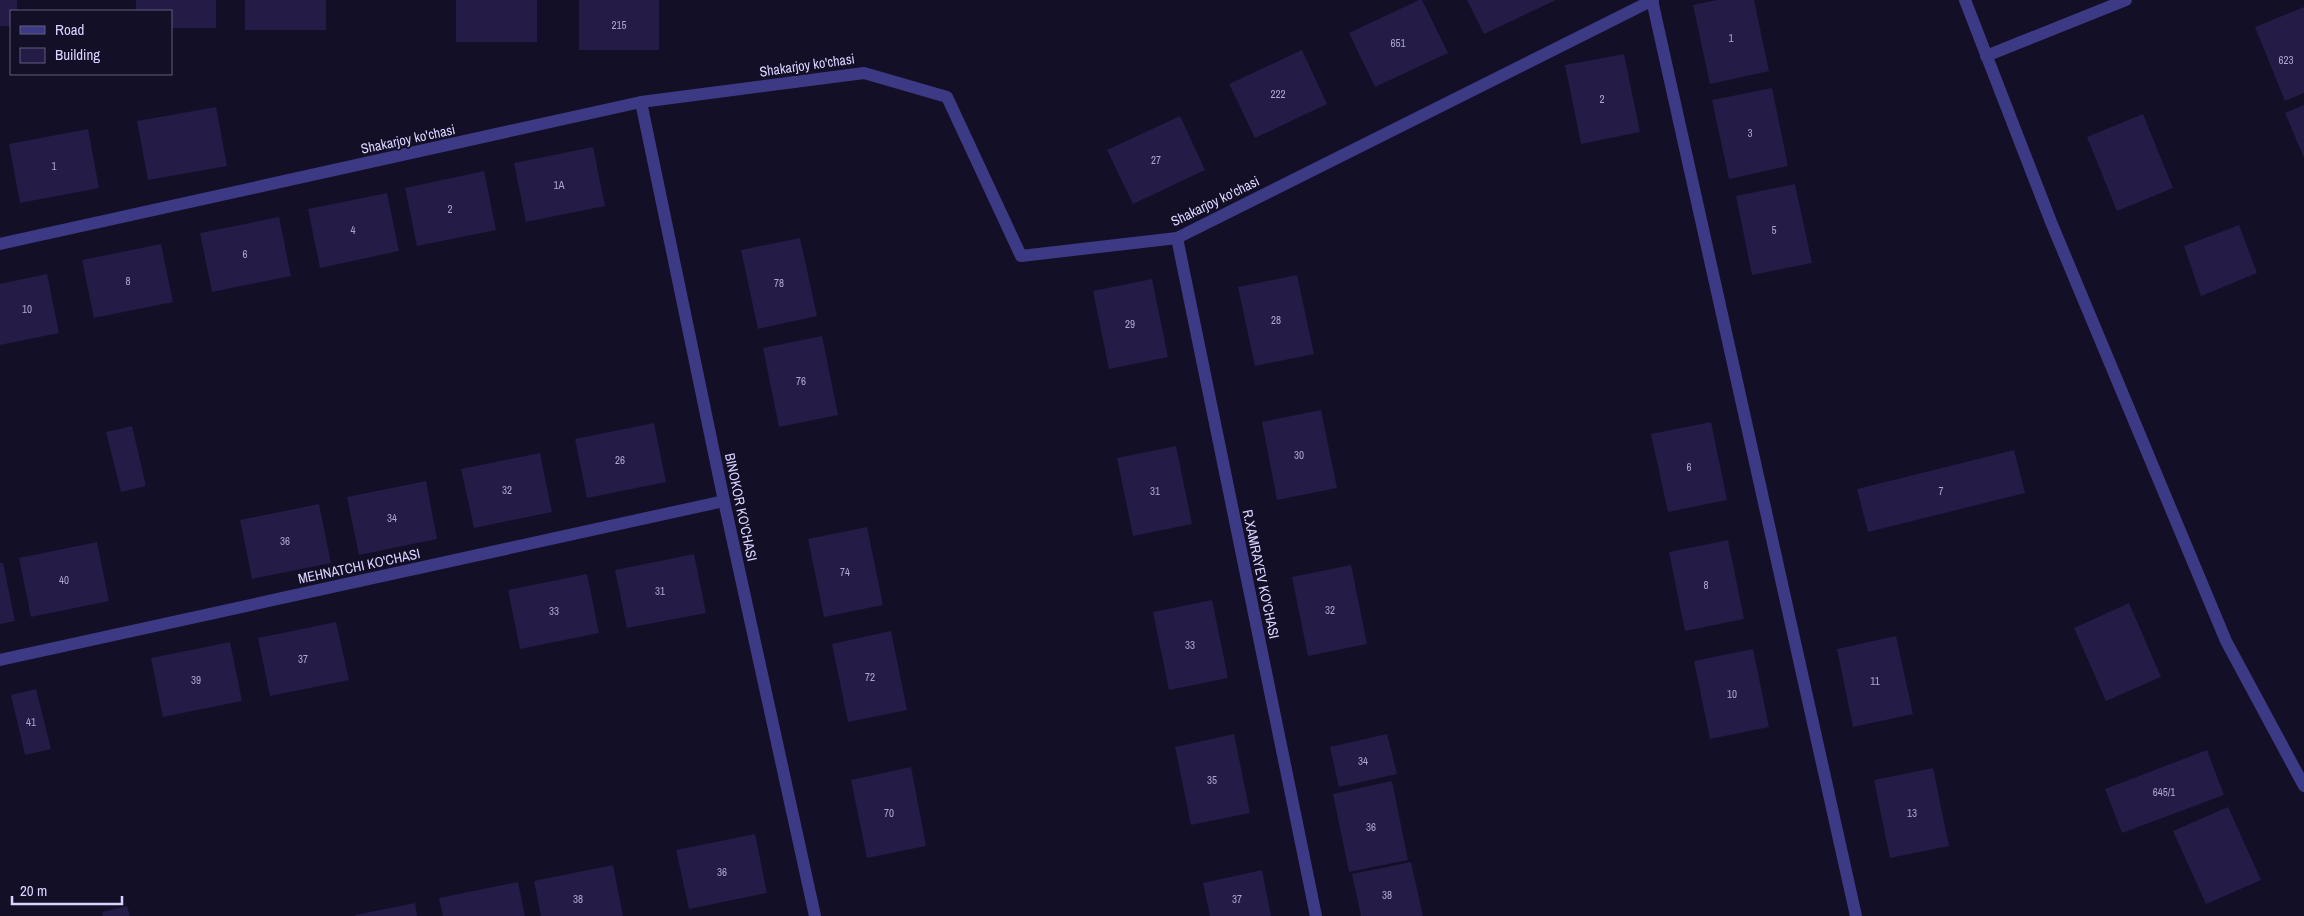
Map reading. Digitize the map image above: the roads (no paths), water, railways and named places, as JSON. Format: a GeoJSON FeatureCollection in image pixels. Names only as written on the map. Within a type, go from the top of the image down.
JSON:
{"type":"FeatureCollection","features":[{"type":"Feature","properties":{"kind":"street"},"geometry":{"type":"LineString","coordinates":[[1652,0],[1856,916]]}},
{"type":"Feature","properties":{"kind":"street","name":"Shakarjoy ko'chasi"},"geometry":{"type":"LineString","coordinates":[[0,244],[641,102],[864,73],[947,97],[1021,256],[1177,238],[1652,0]]}},
{"type":"Feature","properties":{"kind":"street"},"geometry":{"type":"LineString","coordinates":[[1965,0],[2051,222],[2226,641],[2304,786]]}},
{"type":"Feature","properties":{"kind":"street"},"geometry":{"type":"LineString","coordinates":[[1986,56],[2126,0]]}},
{"type":"Feature","properties":{"kind":"street","name":"BINOKOR KO'CHASI"},"geometry":{"type":"LineString","coordinates":[[641,102],[724,501],[815,916]]}},
{"type":"Feature","properties":{"kind":"street","name":"R.XAMRAYEV KO'CHASI"},"geometry":{"type":"LineString","coordinates":[[1177,238],[1316,916]]}},
{"type":"Feature","properties":{"kind":"street","name":"MEHNATCHI KO'CHASI"},"geometry":{"type":"LineString","coordinates":[[0,660],[724,501]]}}]}
